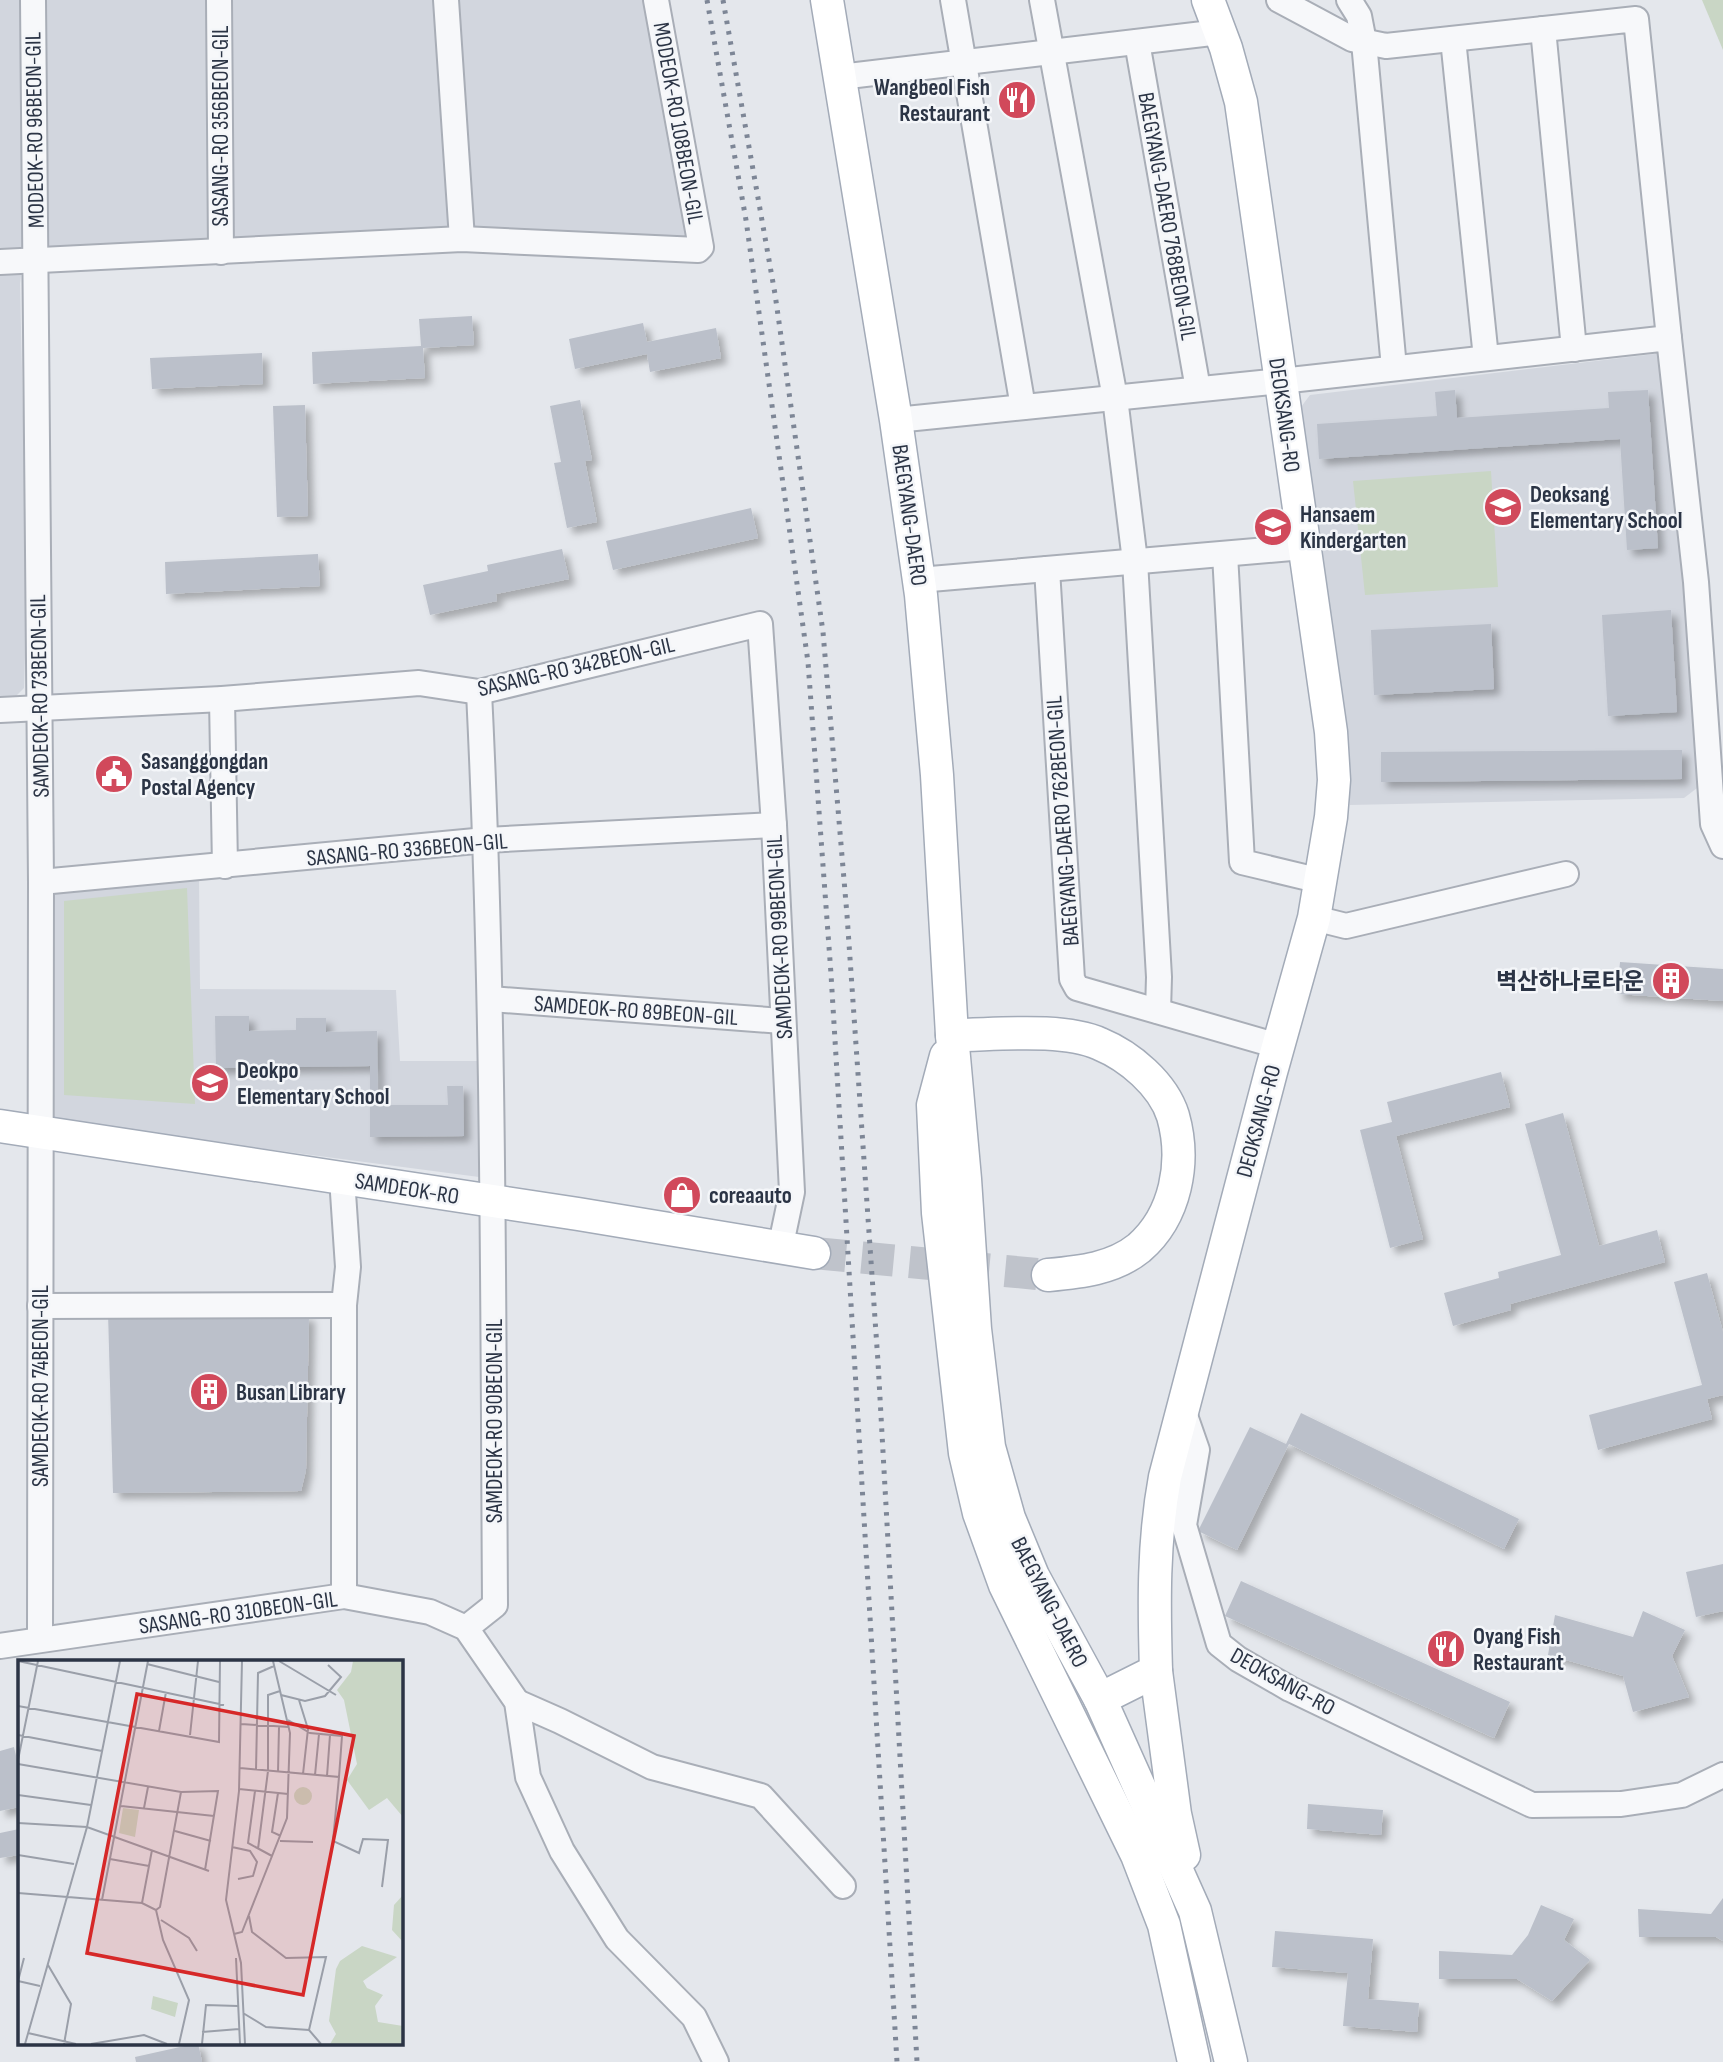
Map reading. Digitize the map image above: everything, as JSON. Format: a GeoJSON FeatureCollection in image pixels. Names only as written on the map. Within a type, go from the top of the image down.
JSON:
{"type":"FeatureCollection","features":[{"type":"Feature","properties":{"kind":"main road","name":"BAEGYANG-DAERO"},"geometry":{"type":"LineString","coordinates":[[827,0],[896,420],[919,580],[937,775],[952,1035],[975,1329],[989,1447],[1009,1518],[1033,1576],[1100,1699],[1195,1912],[1231,2062]]}},
{"type":"Feature","properties":{"kind":"main road","name":"DEOKSANG-RO"},"geometry":{"type":"LineString","coordinates":[[1195,1912],[1175,1814],[1156,1671],[1153,1581],[1158,1516],[1182,1406],[1314,918],[1331,817],[1334,780],[1332,744],[1241,102],[1208,0]]}},
{"type":"Feature","properties":{"kind":"main road","name":"BAEGYANG-DAERO"},"geometry":{"type":"LineString","coordinates":[[952,1035],[933,1105],[938,1213],[965,1453],[979,1513],[1004,1585],[1137,1855],[1164,1925],[1194,2062]]}},
{"type":"Feature","properties":{"kind":"main road"},"geometry":{"type":"LineString","coordinates":[[952,1035],[1066,1035],[1096,1042],[1118,1052],[1137,1068],[1158,1088],[1173,1115],[1179,1169],[1172,1199],[1160,1224],[1139,1248],[1119,1260],[1088,1271],[1048,1275]]}},
{"type":"Feature","properties":{"kind":"main road","name":"SAMDEOK-RO"},"geometry":{"type":"LineString","coordinates":[[0,1126],[492,1201],[780,1249],[814,1252]]}},
{"type":"Feature","properties":{"kind":"main road"},"geometry":{"type":"LineString","coordinates":[[1100,1699],[1156,1671]]}},
{"type":"Feature","properties":{"kind":"street","name":"MODEOK-RO 96BEON-GIL"},"geometry":{"type":"LineString","coordinates":[[33,0],[35,261]]}},
{"type":"Feature","properties":{"kind":"street","name":"SASANG-RO 356BEON-GIL"},"geometry":{"type":"LineString","coordinates":[[219,0],[221,253]]}},
{"type":"Feature","properties":{"kind":"street"},"geometry":{"type":"LineString","coordinates":[[446,0],[462,239]]}},
{"type":"Feature","properties":{"kind":"street","name":"MODEOK-RO 108BEON-GIL"},"geometry":{"type":"LineString","coordinates":[[656,0],[701,247]]}},
{"type":"Feature","properties":{"kind":"street"},"geometry":{"type":"LineString","coordinates":[[953,0],[1023,407]]}},
{"type":"Feature","properties":{"kind":"street"},"geometry":{"type":"LineString","coordinates":[[1042,0],[1115,398],[1135,561],[1158,963],[1158,1012]]}},
{"type":"Feature","properties":{"kind":"street"},"geometry":{"type":"LineString","coordinates":[[1279,0],[1352,39],[1386,46],[1636,19],[1696,582],[1713,824],[1723,846]]}},
{"type":"Feature","properties":{"kind":"street"},"geometry":{"type":"LineString","coordinates":[[1349,0],[1359,16],[1364,42],[1394,368]]}},
{"type":"Feature","properties":{"kind":"street"},"geometry":{"type":"LineString","coordinates":[[1543,29],[1574,349]]}},
{"type":"Feature","properties":{"kind":"street"},"geometry":{"type":"LineString","coordinates":[[840,77],[1220,32]]}},
{"type":"Feature","properties":{"kind":"street"},"geometry":{"type":"LineString","coordinates":[[1453,39],[1486,358]]}},
{"type":"Feature","properties":{"kind":"street","name":"BAEGYANG-DAERO 768BEON-GIL"},"geometry":{"type":"LineString","coordinates":[[1137,42],[1198,389]]}},
{"type":"Feature","properties":{"kind":"street","name":"SASANG-RO 356BEON-GIL"},"geometry":{"type":"LineString","coordinates":[[0,262],[462,239],[698,250],[701,247]]}},
{"type":"Feature","properties":{"kind":"street","name":"SAMDEOK-RO 73BEON-GIL"},"geometry":{"type":"LineString","coordinates":[[35,261],[41,882],[40,1132]]}},
{"type":"Feature","properties":{"kind":"street"},"geometry":{"type":"LineString","coordinates":[[896,420],[1669,338]]}},
{"type":"Feature","properties":{"kind":"street"},"geometry":{"type":"LineString","coordinates":[[919,580],[1304,547]]}},
{"type":"Feature","properties":{"kind":"street"},"geometry":{"type":"LineString","coordinates":[[1225,554],[1242,862],[1321,881]]}},
{"type":"Feature","properties":{"kind":"street","name":"BAEGYANG-DAERO 762BEON-GIL"},"geometry":{"type":"LineString","coordinates":[[1046,569],[1072,979],[1077,988],[1278,1046]]}},
{"type":"Feature","properties":{"kind":"street","name":"SASANG-RO 342BEON-GIL"},"geometry":{"type":"LineString","coordinates":[[0,710],[222,699],[419,683],[479,692],[760,624]]}},
{"type":"Feature","properties":{"kind":"street","name":"SAMDEOK-RO 99BEON-GIL"},"geometry":{"type":"LineString","coordinates":[[760,624],[774,825],[792,1192],[780,1249]]}},
{"type":"Feature","properties":{"kind":"street"},"geometry":{"type":"LineString","coordinates":[[479,692],[491,999],[492,1201]]}},
{"type":"Feature","properties":{"kind":"street"},"geometry":{"type":"LineString","coordinates":[[222,699],[225,866]]}},
{"type":"Feature","properties":{"kind":"street","name":"SASANG-RO 336BEON-GIL"},"geometry":{"type":"LineString","coordinates":[[41,882],[486,840],[774,825]]}},
{"type":"Feature","properties":{"kind":"street"},"geometry":{"type":"LineString","coordinates":[[1314,918],[1346,926],[1566,874]]}},
{"type":"Feature","properties":{"kind":"street","name":"SAMDEOK-RO 89BEON-GIL"},"geometry":{"type":"LineString","coordinates":[[491,999],[782,1021]]}},
{"type":"Feature","properties":{"kind":"street","name":"SAMDEOK-RO 74BEON-GIL"},"geometry":{"type":"LineString","coordinates":[[40,1132],[40,1639]]}},
{"type":"Feature","properties":{"kind":"street"},"geometry":{"type":"LineString","coordinates":[[342,1178],[348,1267],[344,1306],[344,1595]]}},
{"type":"Feature","properties":{"kind":"street","name":"SAMDEOK-RO 90BEON-GIL"},"geometry":{"type":"LineString","coordinates":[[466,1628],[495,1605],[492,1201]]}},
{"type":"Feature","properties":{"kind":"street"},"geometry":{"type":"LineString","coordinates":[[40,1306],[344,1306]]}},
{"type":"Feature","properties":{"kind":"street","name":"DEOKSANG-RO"},"geometry":{"type":"LineString","coordinates":[[1182,1406],[1196,1450],[1184,1525],[1219,1644],[1238,1659],[1290,1689],[1532,1805],[1621,1804],[1682,1795],[1723,1775]]}},
{"type":"Feature","properties":{"kind":"street","name":"SASANG-RO 310BEON-GIL"},"geometry":{"type":"LineString","coordinates":[[0,1646],[344,1595],[430,1612],[466,1628]]}},
{"type":"Feature","properties":{"kind":"street"},"geometry":{"type":"LineString","coordinates":[[466,1628],[517,1702],[528,1777],[562,1851],[617,1939],[694,2017],[716,2062]]}},
{"type":"Feature","properties":{"kind":"street"},"geometry":{"type":"LineString","coordinates":[[517,1702],[652,1767],[761,1796],[843,1886]]}},
{"type":"Feature","properties":{"kind":"shaded area"},"geometry":{"type":"Polygon","coordinates":[[[0,0],[644,0],[694,240],[482,227],[24,249],[20,284],[27,594],[24,688],[11,701],[0,702],[0,0]]]}},
{"type":"Feature","properties":{"kind":"shaded area"},"geometry":{"type":"Polygon","coordinates":[[[1663,353],[1705,782],[1684,798],[1350,805],[1344,706],[1301,407],[1310,395],[1663,353]]]}},
{"type":"Feature","properties":{"kind":"shaded area"},"geometry":{"type":"Polygon","coordinates":[[[199,875],[200,989],[396,990],[400,1061],[480,1061],[479,1177],[53,1121],[50,890],[199,875]]]}},
{"type":"Feature","properties":{"kind":"green space"},"geometry":{"type":"Polygon","coordinates":[[[1702,0],[1723,0],[1723,50],[1702,0]]]}},
{"type":"Feature","properties":{"kind":"green space"},"geometry":{"type":"Polygon","coordinates":[[[1491,471],[1498,587],[1365,595],[1353,481],[1491,471]]]}},
{"type":"Feature","properties":{"kind":"green space"},"geometry":{"type":"Polygon","coordinates":[[[187,888],[195,1104],[64,1095],[64,901],[187,888]]]}},
{"type":"Feature","properties":{"kind":"building"},"geometry":{"type":"Polygon","coordinates":[[[472,316],[474,345],[423,348],[425,378],[313,384],[312,352],[421,346],[419,319],[472,316]]]}},
{"type":"Feature","properties":{"kind":"building"},"geometry":{"type":"Polygon","coordinates":[[[643,323],[647,342],[716,328],[721,358],[650,372],[647,354],[575,369],[569,339],[643,323]]]}},
{"type":"Feature","properties":{"kind":"building"},"geometry":{"type":"Polygon","coordinates":[[[262,353],[263,384],[152,389],[150,358],[262,353]]]}},
{"type":"Feature","properties":{"kind":"building"},"geometry":{"type":"Polygon","coordinates":[[[1455,390],[1457,418],[1609,408],[1608,392],[1648,390],[1658,548],[1627,550],[1620,439],[1319,459],[1317,424],[1437,416],[1435,392],[1455,390]]]}},
{"type":"Feature","properties":{"kind":"building"},"geometry":{"type":"Polygon","coordinates":[[[580,400],[592,460],[585,461],[597,522],[567,528],[554,463],[561,462],[550,406],[580,400]]]}},
{"type":"Feature","properties":{"kind":"building"},"geometry":{"type":"Polygon","coordinates":[[[305,405],[308,516],[277,517],[273,406],[305,405]]]}},
{"type":"Feature","properties":{"kind":"building"},"geometry":{"type":"Polygon","coordinates":[[[751,508],[758,538],[613,570],[606,541],[751,508]]]}},
{"type":"Feature","properties":{"kind":"building"},"geometry":{"type":"Polygon","coordinates":[[[562,549],[569,579],[496,594],[497,601],[430,615],[423,585],[488,571],[487,565],[562,549]]]}},
{"type":"Feature","properties":{"kind":"building"},"geometry":{"type":"Polygon","coordinates":[[[318,554],[320,586],[166,594],[165,562],[318,554]]]}},
{"type":"Feature","properties":{"kind":"building"},"geometry":{"type":"Polygon","coordinates":[[[1671,610],[1677,712],[1608,716],[1602,615],[1671,610]]]}},
{"type":"Feature","properties":{"kind":"building"},"geometry":{"type":"Polygon","coordinates":[[[1491,624],[1494,689],[1374,695],[1371,630],[1491,624]]]}},
{"type":"Feature","properties":{"kind":"building"},"geometry":{"type":"Polygon","coordinates":[[[1682,750],[1682,779],[1381,782],[1381,752],[1682,750]]]}},
{"type":"Feature","properties":{"kind":"building","name":"벽산하나로타운"},"geometry":{"type":"Polygon","coordinates":[[[1620,962],[1723,969],[1723,1001],[1617,994],[1620,962]]]}},
{"type":"Feature","properties":{"kind":"building"},"geometry":{"type":"Polygon","coordinates":[[[215,1016],[249,1016],[249,1031],[296,1030],[296,1018],[326,1018],[326,1032],[377,1031],[378,1105],[448,1105],[447,1086],[463,1086],[464,1136],[370,1137],[370,1066],[216,1068],[215,1016]]]}},
{"type":"Feature","properties":{"kind":"building"},"geometry":{"type":"Polygon","coordinates":[[[1501,1072],[1510,1107],[1396,1136],[1423,1239],[1390,1248],[1360,1130],[1392,1122],[1387,1102],[1501,1072]]]}},
{"type":"Feature","properties":{"kind":"building"},"geometry":{"type":"Polygon","coordinates":[[[1563,1113],[1599,1246],[1657,1230],[1665,1262],[1510,1304],[1511,1310],[1453,1326],[1444,1293],[1499,1278],[1498,1272],[1561,1255],[1525,1124],[1563,1113]]]}},
{"type":"Feature","properties":{"kind":"building"},"geometry":{"type":"Polygon","coordinates":[[[1707,1273],[1723,1332],[1723,1395],[1707,1399],[1712,1419],[1598,1450],[1589,1415],[1702,1385],[1674,1282],[1707,1273]]]}},
{"type":"Feature","properties":{"kind":"building","name":"Busan Library"},"geometry":{"type":"Polygon","coordinates":[[[108,1312],[309,1315],[306,1470],[301,1491],[113,1493],[108,1312]]]}},
{"type":"Feature","properties":{"kind":"building"},"geometry":{"type":"Polygon","coordinates":[[[1301,1413],[1519,1519],[1504,1549],[1289,1444],[1237,1550],[1198,1531],[1250,1427],[1286,1444],[1301,1413]]]}},
{"type":"Feature","properties":{"kind":"building"},"geometry":{"type":"Polygon","coordinates":[[[1723,1564],[1723,1611],[1696,1617],[1686,1572],[1723,1564]]]}},
{"type":"Feature","properties":{"kind":"building"},"geometry":{"type":"Polygon","coordinates":[[[1241,1581],[1510,1702],[1494,1738],[1225,1616],[1241,1581]]]}},
{"type":"Feature","properties":{"kind":"building"},"geometry":{"type":"Polygon","coordinates":[[[1643,1611],[1685,1630],[1672,1656],[1689,1697],[1633,1712],[1623,1676],[1548,1655],[1555,1615],[1633,1637],[1643,1611]]]}},
{"type":"Feature","properties":{"kind":"building"},"geometry":{"type":"Polygon","coordinates":[[[14,1747],[18,1765],[18,1807],[0,1811],[0,1751],[14,1747]]]}},
{"type":"Feature","properties":{"kind":"building"},"geometry":{"type":"Polygon","coordinates":[[[1308,1804],[1383,1810],[1381,1835],[1307,1829],[1308,1804]]]}},
{"type":"Feature","properties":{"kind":"building"},"geometry":{"type":"Polygon","coordinates":[[[18,1829],[18,1855],[0,1858],[0,1833],[18,1829]]]}},
{"type":"Feature","properties":{"kind":"building"},"geometry":{"type":"Polygon","coordinates":[[[1723,1898],[1723,1941],[1716,1937],[1639,1937],[1638,1909],[1711,1914],[1723,1898]]]}},
{"type":"Feature","properties":{"kind":"building"},"geometry":{"type":"Polygon","coordinates":[[[1541,1905],[1574,1919],[1564,1940],[1590,1960],[1552,2001],[1517,1979],[1439,1979],[1439,1951],[1512,1955],[1528,1935],[1541,1905]]]}},
{"type":"Feature","properties":{"kind":"building"},"geometry":{"type":"Polygon","coordinates":[[[1275,1931],[1373,1939],[1368,1999],[1419,2003],[1417,2032],[1343,2026],[1348,1973],[1272,1967],[1275,1931]]]}},
{"type":"Feature","properties":{"kind":"building"},"geometry":{"type":"Polygon","coordinates":[[[198,2044],[202,2062],[136,2062],[135,2057],[198,2044]]]}},
{"type":"Feature","properties":{"kind":"tunnel"},"geometry":{"type":"LineString","coordinates":[[814,1253],[1048,1275]]}},
{"type":"Feature","properties":{"kind":"railway"},"geometry":{"type":"LineString","coordinates":[[707,0],[746,220],[808,662],[831,974],[897,2062]]}},
{"type":"Feature","properties":{"kind":"railway"},"geometry":{"type":"LineString","coordinates":[[723,0],[775,294],[823,632],[847,915],[878,1362],[917,2062]]}},
{"type":"Feature","properties":{"kind":"place","name":"Wangbeol Fish Restaurant"},"geometry":{"type":"Point","coordinates":[1017,100]}},
{"type":"Feature","properties":{"kind":"place","name":"Deoksang Elementary School"},"geometry":{"type":"Point","coordinates":[1503,507]}},
{"type":"Feature","properties":{"kind":"place","name":"Hansaem Kindergarten"},"geometry":{"type":"Point","coordinates":[1273,527]}},
{"type":"Feature","properties":{"kind":"place","name":"Sasanggongdan Postal Agency"},"geometry":{"type":"Point","coordinates":[114,774]}},
{"type":"Feature","properties":{"kind":"place","name":"벽산하나로타운"},"geometry":{"type":"Point","coordinates":[1671,981]}},
{"type":"Feature","properties":{"kind":"place","name":"Deokpo Elementary School"},"geometry":{"type":"Point","coordinates":[210,1083]}},
{"type":"Feature","properties":{"kind":"place","name":"coreaauto"},"geometry":{"type":"Point","coordinates":[682,1195]}},
{"type":"Feature","properties":{"kind":"place","name":"Busan Library"},"geometry":{"type":"Point","coordinates":[209,1392]}},
{"type":"Feature","properties":{"kind":"place","name":"Oyang Fish Restaurant"},"geometry":{"type":"Point","coordinates":[1446,1649]}}]}
